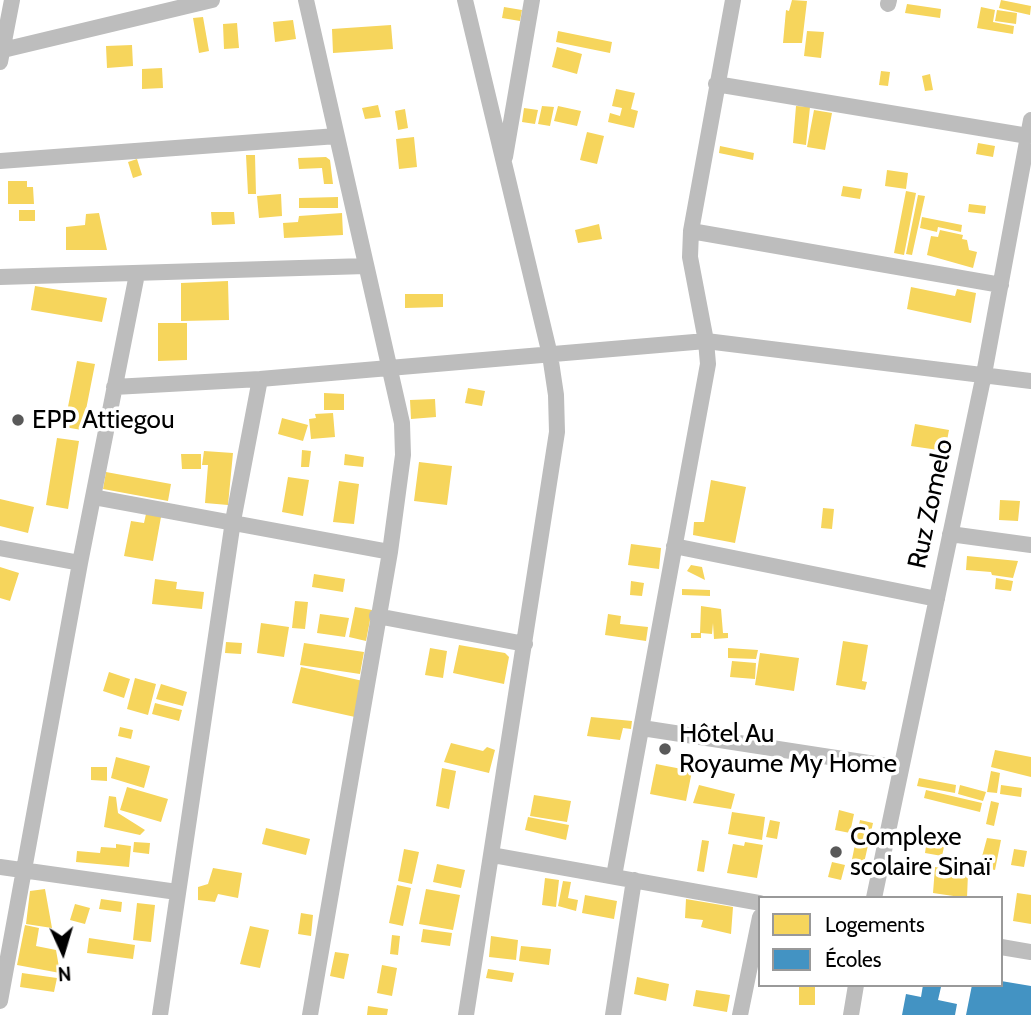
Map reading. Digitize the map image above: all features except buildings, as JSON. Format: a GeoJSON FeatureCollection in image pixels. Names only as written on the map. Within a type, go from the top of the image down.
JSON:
{"type":"FeatureCollection","features":[{"type":"Feature","properties":{"kind":"street"},"geometry":{"type":"LineString","coordinates":[[12,0],[1,56],[206,1]]}},
{"type":"Feature","properties":{"kind":"street"},"geometry":{"type":"LineString","coordinates":[[306,0],[402,423],[403,455],[390,552],[310,1015]]}},
{"type":"Feature","properties":{"kind":"street"},"geometry":{"type":"LineString","coordinates":[[465,0],[550,355],[556,395],[557,432],[467,1015]]}},
{"type":"Feature","properties":{"kind":"street"},"geometry":{"type":"LineString","coordinates":[[503,166],[532,0]]}},
{"type":"Feature","properties":{"kind":"street"},"geometry":{"type":"LineString","coordinates":[[614,876],[708,364],[690,257],[691,231],[733,0]]}},
{"type":"Feature","properties":{"kind":"street"},"geometry":{"type":"LineString","coordinates":[[716,84],[1029,128]]}},
{"type":"Feature","properties":{"kind":"street","name":"Ruz Zomelo"},"geometry":{"type":"LineString","coordinates":[[874,896],[1002,285],[1029,128]]}},
{"type":"Feature","properties":{"kind":"street"},"geometry":{"type":"LineString","coordinates":[[0,160],[337,136]]}},
{"type":"Feature","properties":{"kind":"street"},"geometry":{"type":"LineString","coordinates":[[691,231],[1002,285]]}},
{"type":"Feature","properties":{"kind":"street"},"geometry":{"type":"LineString","coordinates":[[0,277],[366,266]]}},
{"type":"Feature","properties":{"kind":"street"},"geometry":{"type":"LineString","coordinates":[[0,1000],[80,562],[137,274]]}},
{"type":"Feature","properties":{"kind":"street"},"geometry":{"type":"LineString","coordinates":[[114,387],[260,379],[706,341],[1031,381]]}},
{"type":"Feature","properties":{"kind":"street"},"geometry":{"type":"LineString","coordinates":[[160,1015],[233,521],[260,379]]}},
{"type":"Feature","properties":{"kind":"street"},"geometry":{"type":"LineString","coordinates":[[93,497],[390,552]]}},
{"type":"Feature","properties":{"kind":"street"},"geometry":{"type":"LineString","coordinates":[[950,534],[1031,545]]}},
{"type":"Feature","properties":{"kind":"street"},"geometry":{"type":"LineString","coordinates":[[674,546],[937,599]]}},
{"type":"Feature","properties":{"kind":"street"},"geometry":{"type":"LineString","coordinates":[[0,548],[80,562]]}},
{"type":"Feature","properties":{"kind":"street"},"geometry":{"type":"LineString","coordinates":[[377,616],[525,644]]}},
{"type":"Feature","properties":{"kind":"street"},"geometry":{"type":"LineString","coordinates":[[642,727],[901,768]]}},
{"type":"Feature","properties":{"kind":"street"},"geometry":{"type":"LineString","coordinates":[[492,855],[758,903]]}},
{"type":"Feature","properties":{"kind":"street"},"geometry":{"type":"LineString","coordinates":[[0,867],[177,892]]}},
{"type":"Feature","properties":{"kind":"street"},"geometry":{"type":"LineString","coordinates":[[614,1015],[634,880]]}},
{"type":"Feature","properties":{"kind":"street"},"geometry":{"type":"LineString","coordinates":[[740,1015],[758,927]]}},
{"type":"Feature","properties":{"kind":"street"},"geometry":{"type":"LineString","coordinates":[[1003,947],[1031,952]]}},
{"type":"Feature","properties":{"kind":"street"},"geometry":{"type":"LineString","coordinates":[[851,1015],[856,987]]}},
{"type":"Feature","properties":{"kind":"place","name":"EPP Attiegou"},"geometry":{"type":"Point","coordinates":[18,420]}},
{"type":"Feature","properties":{"kind":"place","name":"Hôtel Au Royaume My Home"},"geometry":{"type":"Point","coordinates":[665,749]}},
{"type":"Feature","properties":{"kind":"place","name":"Complexe scolaire Sinaï"},"geometry":{"type":"Point","coordinates":[836,852]}}]}
